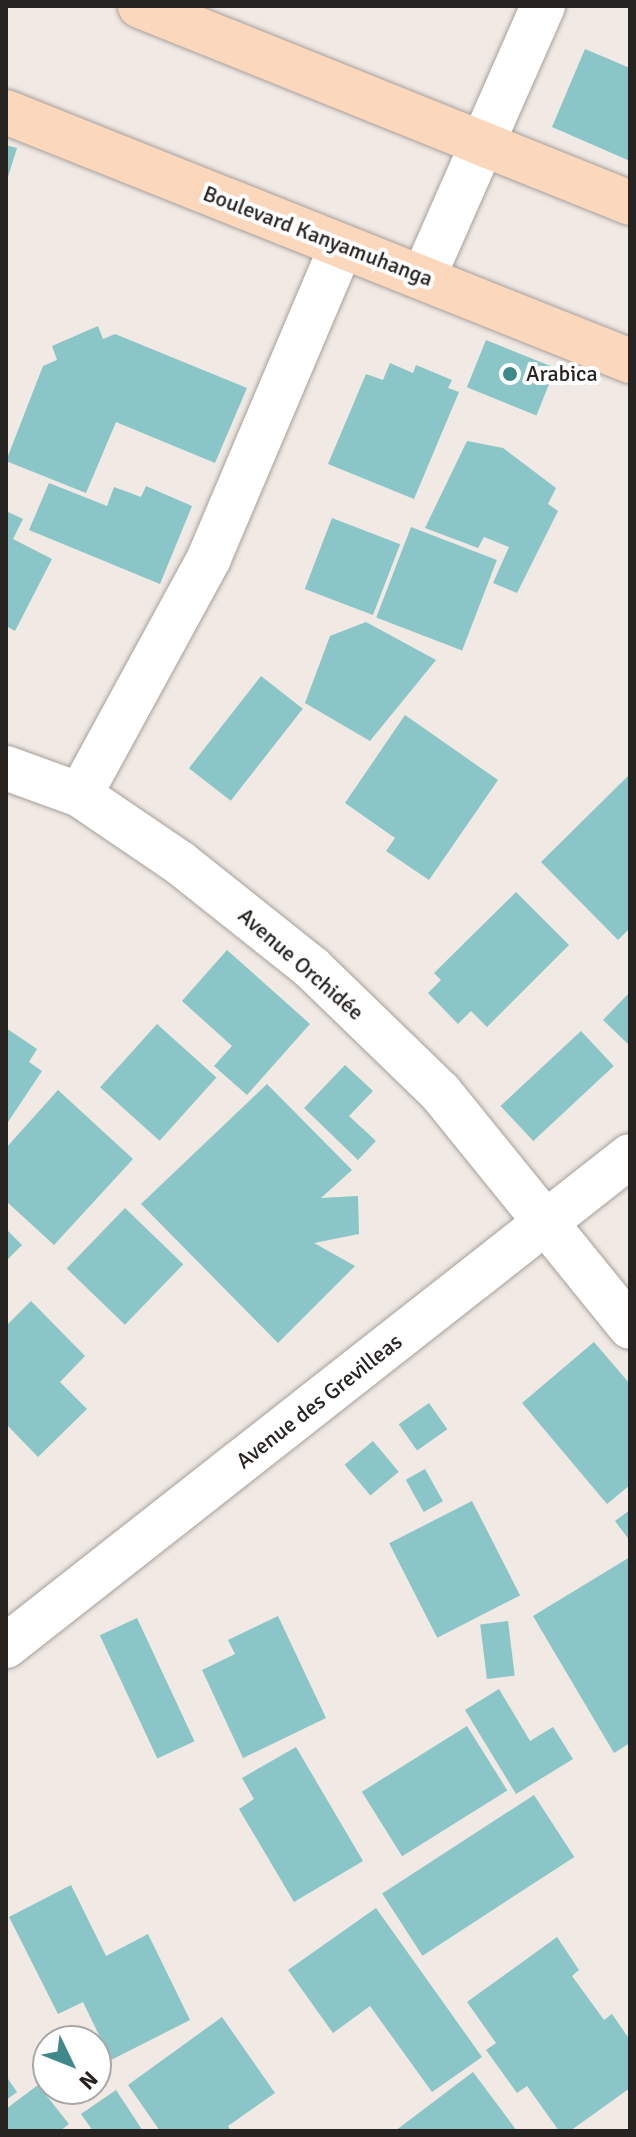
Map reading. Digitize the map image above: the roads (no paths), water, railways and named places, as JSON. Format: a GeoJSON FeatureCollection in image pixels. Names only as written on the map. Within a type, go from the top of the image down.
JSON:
{"type":"FeatureCollection","features":[{"type":"Feature","properties":{"kind":"main road"},"geometry":{"type":"LineString","coordinates":[[140,6],[630,203]]}},
{"type":"Feature","properties":{"kind":"main road","name":"Boulevard Kanyamuhanga"},"geometry":{"type":"LineString","coordinates":[[6,112],[341,247],[424,276],[630,361]]}},
{"type":"Feature","properties":{"kind":"street"},"geometry":{"type":"LineString","coordinates":[[424,276],[543,6]]}},
{"type":"Feature","properties":{"kind":"street"},"geometry":{"type":"LineString","coordinates":[[80,795],[209,558],[341,247]]}},
{"type":"Feature","properties":{"kind":"street","name":"Avenue Orchidée"},"geometry":{"type":"LineString","coordinates":[[6,768],[80,795],[180,863],[312,968],[440,1092],[549,1221],[630,1327]]}},
{"type":"Feature","properties":{"kind":"street","name":"Avenue des Grevilleas"},"geometry":{"type":"LineString","coordinates":[[6,1646],[630,1156]]}},
{"type":"Feature","properties":{"kind":"place","name":"Arabica"},"geometry":{"type":"Point","coordinates":[510,374]}}]}
